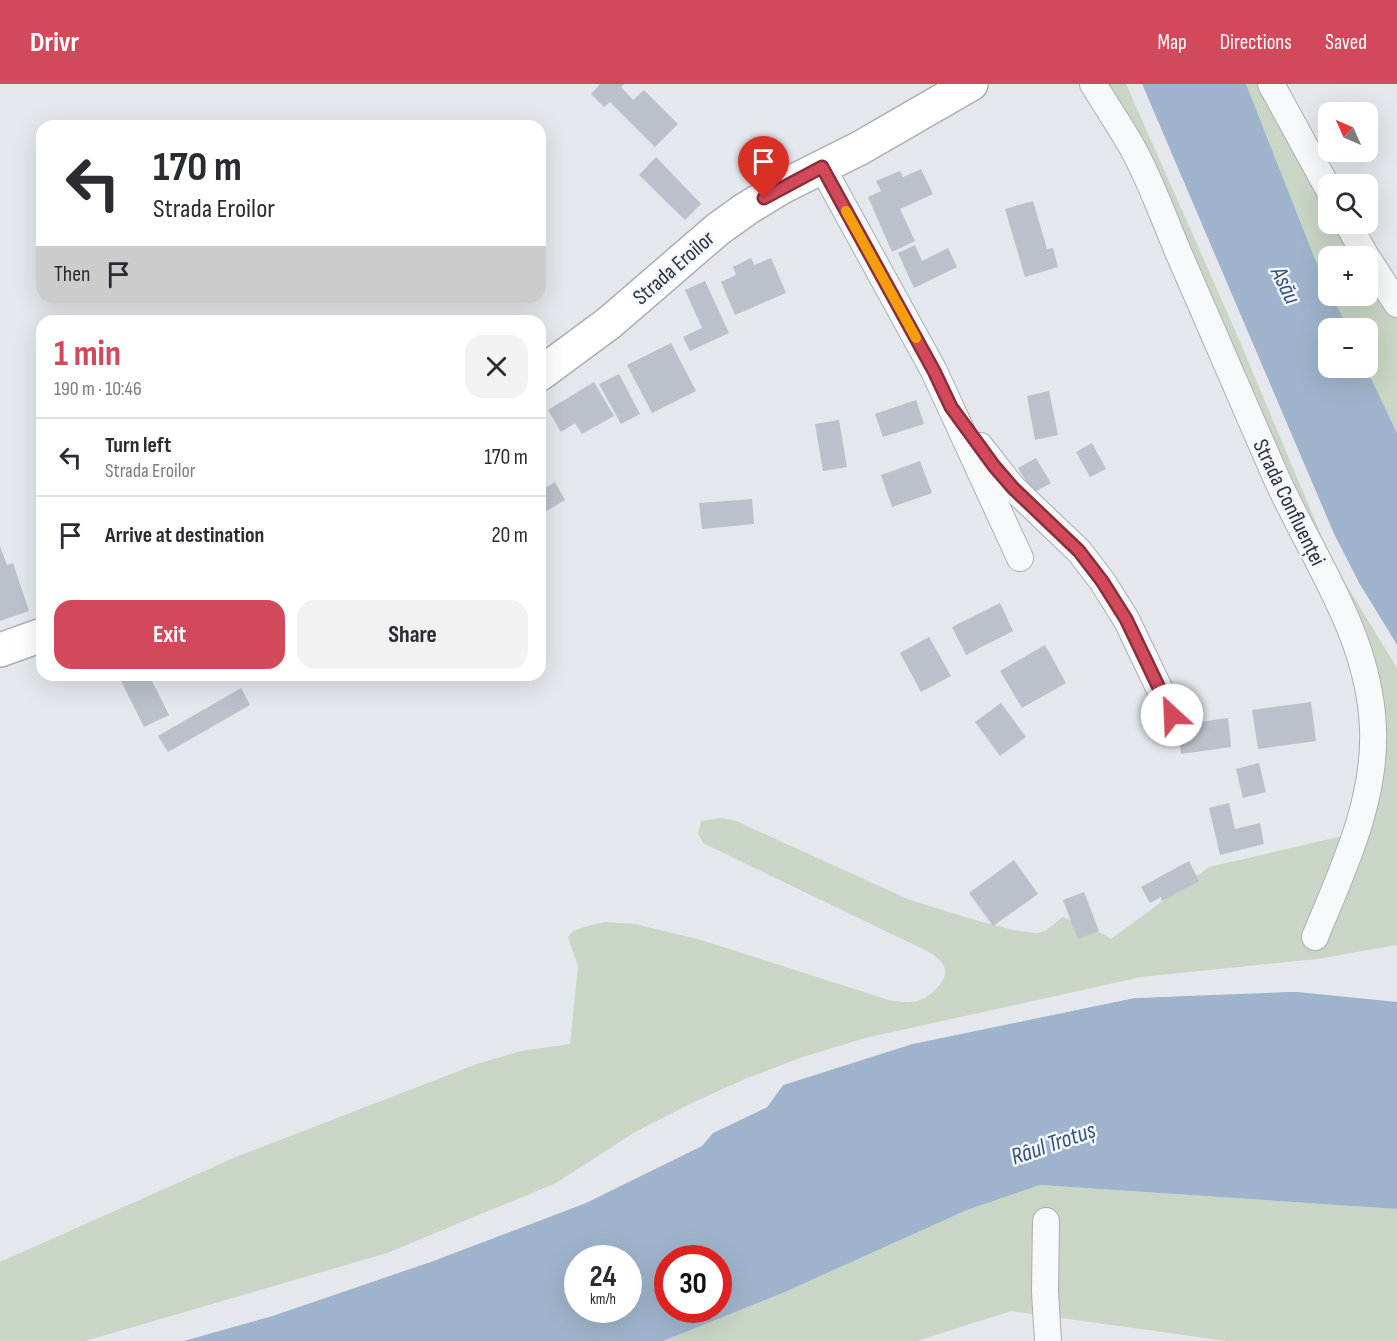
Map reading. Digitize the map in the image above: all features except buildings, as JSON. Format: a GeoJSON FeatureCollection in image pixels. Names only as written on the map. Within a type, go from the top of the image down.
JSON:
{"type":"FeatureCollection","features":[{"type":"Feature","properties":{"kind":"main road","name":"Strada Eroilor"},"geometry":{"type":"LineString","coordinates":[[546,370],[609,323],[718,229],[782,188],[860,148],[970,84]]}},
{"type":"Feature","properties":{"kind":"main road"},"geometry":{"type":"LineString","coordinates":[[0,650],[36,636]]}},
{"type":"Feature","properties":{"kind":"street","name":"Strada Confluenței"},"geometry":{"type":"LineString","coordinates":[[1093,84],[1133,149],[1277,478],[1345,616],[1360,656],[1370,696],[1373,759],[1356,836],[1315,937]]}},
{"type":"Feature","properties":{"kind":"street"},"geometry":{"type":"LineString","coordinates":[[1271,84],[1320,174]]}},
{"type":"Feature","properties":{"kind":"street"},"geometry":{"type":"LineString","coordinates":[[822,167],[934,371],[1020,558]]}},
{"type":"Feature","properties":{"kind":"street"},"geometry":{"type":"LineString","coordinates":[[1378,275],[1397,304]]}},
{"type":"Feature","properties":{"kind":"street"},"geometry":{"type":"LineString","coordinates":[[951,407],[1013,488],[1079,551],[1102,581],[1126,619],[1172,715]]}},
{"type":"Feature","properties":{"kind":"street"},"geometry":{"type":"LineString","coordinates":[[1046,1221],[1045,1292],[1048,1341]]}},
{"type":"Feature","properties":{"kind":"green space"},"geometry":{"type":"Polygon","coordinates":[[[1080,84],[1126,84],[1235,330],[1322,537],[1347,586],[1397,668],[1397,945],[1317,959],[1141,977],[865,1038],[803,1057],[747,1078],[635,1132],[556,1183],[387,1253],[85,1341],[0,1341],[0,1262],[236,1157],[477,1064],[521,1051],[570,1044],[578,966],[568,937],[573,931],[605,922],[635,924],[701,940],[892,1001],[921,1000],[939,986],[945,969],[934,955],[703,843],[698,834],[701,821],[722,818],[736,821],[910,900],[968,918],[1013,930],[1036,933],[1045,931],[1063,917],[1111,939],[1209,867],[1347,835],[1357,792],[1361,710],[1351,664],[1335,619],[1126,160],[1080,84]]]}},
{"type":"Feature","properties":{"kind":"green space"},"geometry":{"type":"Polygon","coordinates":[[[1246,84],[1285,84],[1325,174],[1318,174],[1318,234],[1361,234],[1367,246],[1318,246],[1318,265],[1246,84]]]}},
{"type":"Feature","properties":{"kind":"green space"},"geometry":{"type":"Polygon","coordinates":[[[1378,267],[1397,305],[1397,433],[1371,378],[1378,378],[1378,318],[1343,318],[1337,306],[1378,306],[1378,267]]]}},
{"type":"Feature","properties":{"kind":"green space"},"geometry":{"type":"Polygon","coordinates":[[[1040,1185],[1397,1209],[1397,1341],[1227,1341],[1011,1311],[917,1341],[663,1341],[708,1323],[732,1323],[732,1313],[785,1292],[967,1210],[1040,1185]]]}},
{"type":"Feature","properties":{"kind":"water","name":"Asău"},"geometry":{"type":"Polygon","coordinates":[[[1142,84],[1246,84],[1318,265],[1318,306],[1337,306],[1343,318],[1318,318],[1318,378],[1371,378],[1397,433],[1397,645],[1359,583],[1334,534],[1142,84]]]}},
{"type":"Feature","properties":{"kind":"water","name":"Râul Trotuș"},"geometry":{"type":"Polygon","coordinates":[[[1287,991],[1397,1002],[1397,1209],[1040,1185],[967,1210],[785,1292],[732,1313],[732,1245],[654,1245],[654,1323],[708,1323],[663,1341],[184,1341],[272,1316],[436,1260],[586,1203],[702,1146],[713,1133],[767,1107],[783,1085],[912,1044],[1134,998],[1287,991]]]}},
{"type":"Feature","properties":{"kind":"pier"},"geometry":{"type":"Polygon","coordinates":[[[1139,84],[1142,84],[1334,534],[1359,583],[1397,648],[1356,585],[1331,535],[1139,84]]]}},
{"type":"Feature","properties":{"kind":"pier"},"geometry":{"type":"Polygon","coordinates":[[[1287,988],[1317,991],[1134,998],[912,1044],[783,1085],[767,1107],[709,1133],[765,1105],[782,1082],[912,1041],[1134,995],[1287,988]]]}},
{"type":"Feature","properties":{"kind":"pier"},"geometry":{"type":"Polygon","coordinates":[[[475,1242],[436,1260],[272,1316],[181,1341],[184,1338],[271,1314],[475,1242]]]}},
{"type":"Feature","properties":{"kind":"slow traffic"},"geometry":{"type":"LineString","coordinates":[[846,211],[916,338]]}},
{"type":"Feature","properties":{"kind":"route"},"geometry":{"type":"LineString","coordinates":[[764,198],[822,167],[934,371],[951,407],[1013,488],[1079,551],[1102,581],[1126,619],[1172,715]]}}]}
